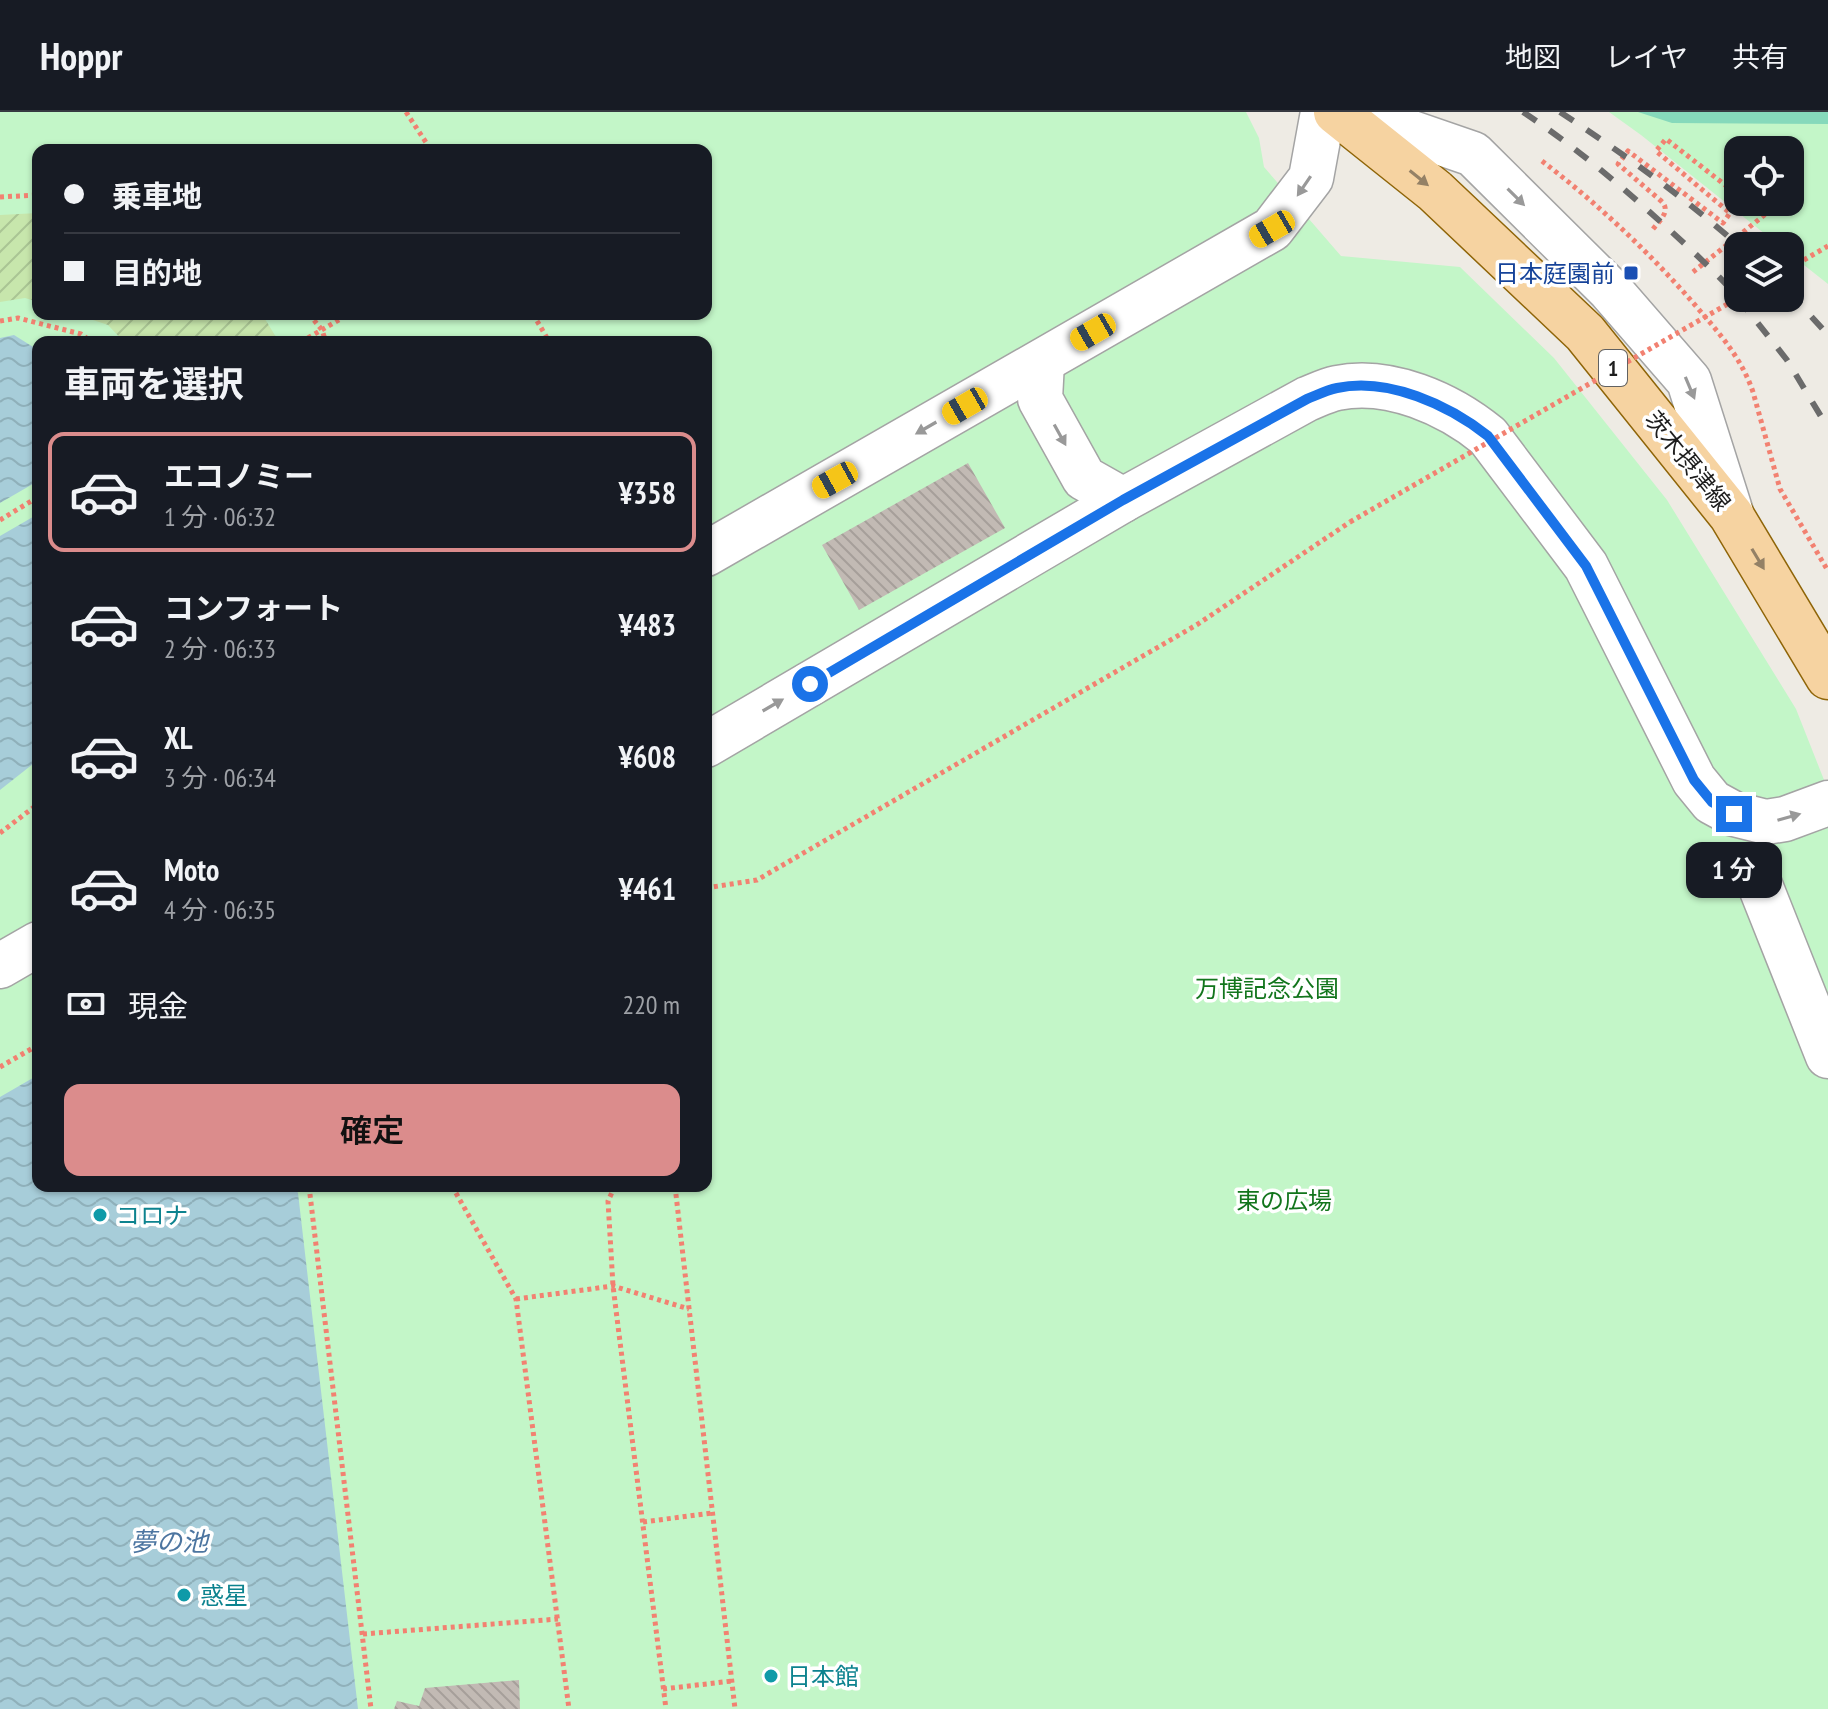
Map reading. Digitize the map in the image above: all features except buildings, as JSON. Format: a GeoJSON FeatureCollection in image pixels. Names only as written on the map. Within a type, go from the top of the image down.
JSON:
{"type":"FeatureCollection","features":[{"type":"Feature","properties":{"kind":"main road","name":"茨木摂津線"},"geometry":{"type":"LineString","coordinates":[[1336,112],[1435,191],[1585,333],[1731,515],[1828,677]]}},
{"type":"Feature","properties":{"kind":"street"},"geometry":{"type":"LineString","coordinates":[[712,551],[1272,229],[1311,178],[1323,112]]}},
{"type":"Feature","properties":{"kind":"street"},"geometry":{"type":"LineString","coordinates":[[1351,112],[1473,154],[1610,290],[1689,381],[1731,515]]}},
{"type":"Feature","properties":{"kind":"street"},"geometry":{"type":"LineString","coordinates":[[1042,362],[1040,399],[1084,478],[1123,500]]}},
{"type":"Feature","properties":{"kind":"street"},"geometry":{"type":"LineString","coordinates":[[712,741],[1123,500],[1307,399],[1338,388],[1373,386],[1417,395],[1470,421],[1488,436],[1586,566],[1694,780],[1712,802],[1734,814],[1766,822],[1785,819],[1828,803]]}},
{"type":"Feature","properties":{"kind":"street"},"geometry":{"type":"LineString","coordinates":[[1754,870],[1828,1056]]}},
{"type":"Feature","properties":{"kind":"street"},"geometry":{"type":"LineString","coordinates":[[0,966],[32,947]]}},
{"type":"Feature","properties":{"kind":"path"},"geometry":{"type":"LineString","coordinates":[[406,112],[427,144]]}},
{"type":"Feature","properties":{"kind":"path"},"geometry":{"type":"LineString","coordinates":[[1724,184],[1666,139],[1656,151],[1724,208]]}},
{"type":"Feature","properties":{"kind":"path"},"geometry":{"type":"LineString","coordinates":[[1653,229],[1665,213],[1665,206],[1618,164],[1628,151],[1723,223],[1728,216]]}},
{"type":"Feature","properties":{"kind":"path"},"geometry":{"type":"LineString","coordinates":[[0,197],[32,195]]}},
{"type":"Feature","properties":{"kind":"path"},"geometry":{"type":"LineString","coordinates":[[1693,272],[1763,216]]}},
{"type":"Feature","properties":{"kind":"path"},"geometry":{"type":"LineString","coordinates":[[1804,260],[1828,246]]}},
{"type":"Feature","properties":{"kind":"path"},"geometry":{"type":"LineString","coordinates":[[712,887],[757,880],[1198,624],[1350,522],[1724,306]]}},
{"type":"Feature","properties":{"kind":"path"},"geometry":{"type":"LineString","coordinates":[[0,321],[18,318],[84,336]]}},
{"type":"Feature","properties":{"kind":"path"},"geometry":{"type":"LineString","coordinates":[[314,320],[324,336]]}},
{"type":"Feature","properties":{"kind":"path"},"geometry":{"type":"LineString","coordinates":[[312,336],[339,320]]}},
{"type":"Feature","properties":{"kind":"path"},"geometry":{"type":"LineString","coordinates":[[0,520],[32,501]]}},
{"type":"Feature","properties":{"kind":"path"},"geometry":{"type":"LineString","coordinates":[[0,833],[32,809]]}},
{"type":"Feature","properties":{"kind":"path"},"geometry":{"type":"LineString","coordinates":[[0,1067],[32,1048]]}},
{"type":"Feature","properties":{"kind":"path"},"geometry":{"type":"LineString","coordinates":[[310,1192],[371,1709]]}},
{"type":"Feature","properties":{"kind":"path"},"geometry":{"type":"LineString","coordinates":[[455,1192],[516,1299],[569,1709]]}},
{"type":"Feature","properties":{"kind":"path"},"geometry":{"type":"LineString","coordinates":[[612,1192],[608,1201],[613,1286],[666,1709]]}},
{"type":"Feature","properties":{"kind":"path"},"geometry":{"type":"LineString","coordinates":[[676,1192],[735,1709]]}},
{"type":"Feature","properties":{"kind":"path"},"geometry":{"type":"LineString","coordinates":[[516,1299],[613,1286],[689,1309]]}},
{"type":"Feature","properties":{"kind":"path"},"geometry":{"type":"LineString","coordinates":[[643,1522],[712,1513]]}},
{"type":"Feature","properties":{"kind":"path"},"geometry":{"type":"LineString","coordinates":[[363,1634],[558,1619]]}},
{"type":"Feature","properties":{"kind":"path"},"geometry":{"type":"LineString","coordinates":[[663,1689],[732,1681]]}},
{"type":"Feature","properties":{"kind":"green space","name":"万博記念公園"},"geometry":{"type":"Polygon","coordinates":[[[0,112],[1246,112],[1259,138],[1264,167],[1341,256],[1460,267],[1554,358],[1667,500],[1796,709],[1828,790],[1828,1709],[0,1709],[0,112]]]}},
{"type":"Feature","properties":{"kind":"green space"},"geometry":{"type":"Polygon","coordinates":[[[1609,112],[1828,112],[1828,284],[1804,265],[1804,232],[1762,232],[1742,216],[1804,216],[1804,136],[1724,136],[1724,201],[1609,112]]]}},
{"type":"Feature","properties":{"kind":"green space"},"geometry":{"type":"Polygon","coordinates":[[[1638,112],[1828,112],[1828,124],[1672,123],[1638,112]]]}},
{"type":"Feature","properties":{"kind":"green space"},"geometry":{"type":"Polygon","coordinates":[[[32,213],[32,300],[25,298],[0,302],[0,215],[32,213]]]}},
{"type":"Feature","properties":{"kind":"green space"},"geometry":{"type":"Polygon","coordinates":[[[93,320],[266,320],[275,336],[118,336],[108,325],[93,320]]]}},
{"type":"Feature","properties":{"kind":"water"},"geometry":{"type":"Polygon","coordinates":[[[14,335],[32,346],[32,484],[0,503],[0,338],[14,335]]]}},
{"type":"Feature","properties":{"kind":"water"},"geometry":{"type":"Polygon","coordinates":[[[32,517],[32,765],[0,790],[0,536],[32,517]]]}},
{"type":"Feature","properties":{"kind":"water","name":"夢の池"},"geometry":{"type":"Polygon","coordinates":[[[32,1078],[32,1192],[297,1192],[358,1709],[0,1709],[0,1097],[32,1078]]]}},
{"type":"Feature","properties":{"kind":"railway"},"geometry":{"type":"LineString","coordinates":[[1523,112],[1566,142],[1627,192],[1724,282]]}},
{"type":"Feature","properties":{"kind":"railway"},"geometry":{"type":"LineString","coordinates":[[1560,112],[1652,176],[1724,233]]}},
{"type":"Feature","properties":{"kind":"railway"},"geometry":{"type":"LineString","coordinates":[[1804,308],[1828,335]]}},
{"type":"Feature","properties":{"kind":"railway"},"geometry":{"type":"LineString","coordinates":[[1749,312],[1787,360],[1828,428]]}},
{"type":"Feature","properties":{"kind":"place","name":"日本庭園前"},"geometry":{"type":"Point","coordinates":[1631,273]}},
{"type":"Feature","properties":{"kind":"place","name":"コロナ"},"geometry":{"type":"Point","coordinates":[100,1215]}},
{"type":"Feature","properties":{"kind":"place","name":"惑星"},"geometry":{"type":"Point","coordinates":[184,1595]}},
{"type":"Feature","properties":{"kind":"place","name":"日本館"},"geometry":{"type":"Point","coordinates":[771,1676]}},
{"type":"Feature","properties":{"kind":"route"},"geometry":{"type":"LineString","coordinates":[[810,684],[1123,500],[1307,399],[1338,388],[1373,386],[1417,395],[1470,421],[1488,436],[1586,566],[1694,780],[1712,802],[1734,814]]}},
{"type":"Feature","properties":{"kind":"park label","name":"東の広場"},"geometry":{"type":"Point","coordinates":[1284,1200]}}]}
